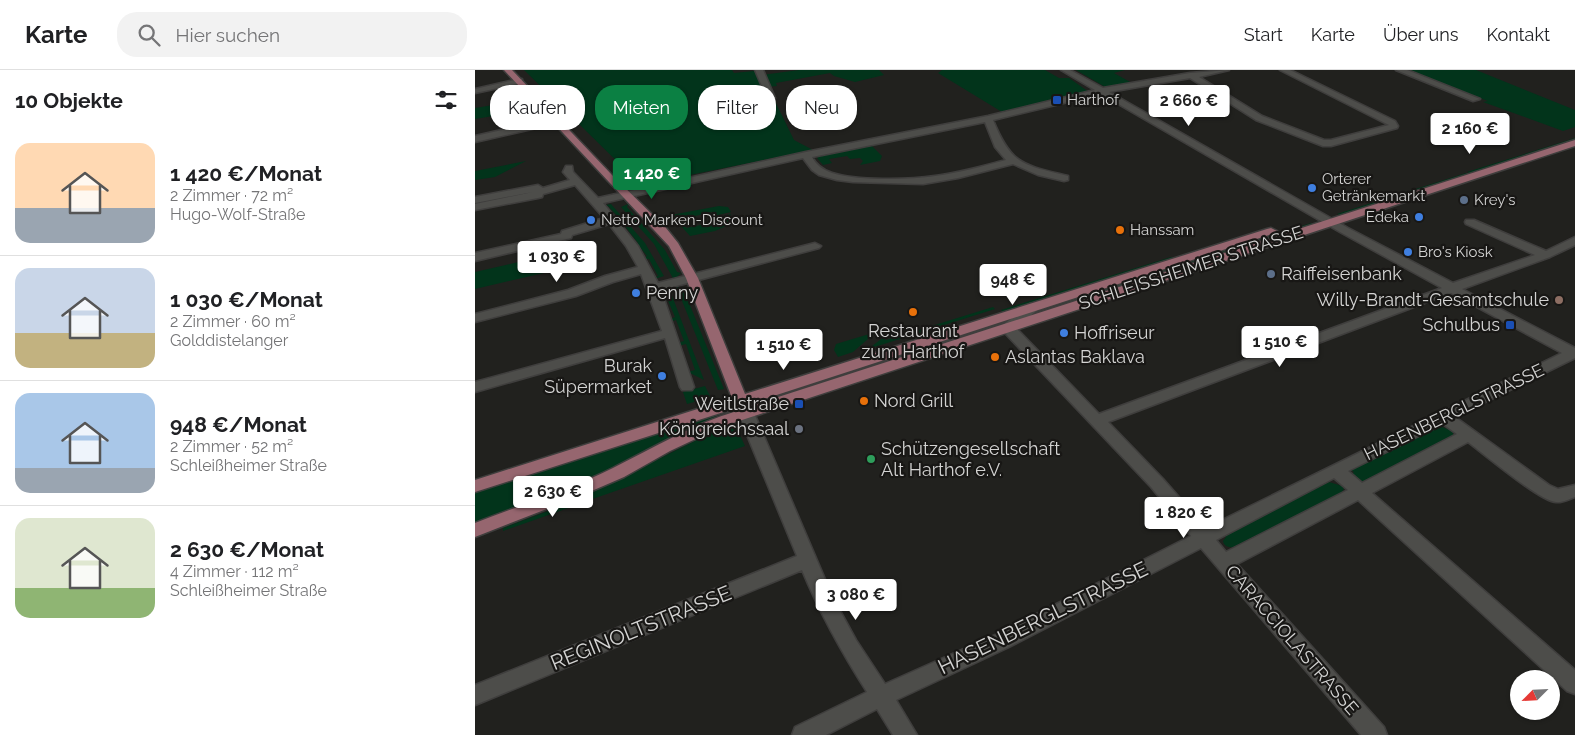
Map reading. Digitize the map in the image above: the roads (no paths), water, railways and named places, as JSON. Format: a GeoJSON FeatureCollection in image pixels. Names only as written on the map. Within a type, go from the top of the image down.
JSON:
{"type":"FeatureCollection","features":[{"type":"Feature","properties":{"kind":"main road"},"geometry":{"type":"LineString","coordinates":[[508,70],[523,85]]}},
{"type":"Feature","properties":{"kind":"main road"},"geometry":{"type":"LineString","coordinates":[[564,130],[668,236],[692,278],[743,407]]}},
{"type":"Feature","properties":{"kind":"main road","name":"SCHLEISSHEIMER STRASSE"},"geometry":{"type":"LineString","coordinates":[[475,486],[743,407],[840,376],[1035,307],[1575,135]]}},
{"type":"Feature","properties":{"kind":"main road","name":"SCHLEISSHEIMER STRASSE"},"geometry":{"type":"LineString","coordinates":[[840,376],[1008,328],[1575,143]]}},
{"type":"Feature","properties":{"kind":"main road","name":"SCHLEISSHEIMER STRASSE"},"geometry":{"type":"LineString","coordinates":[[475,530],[574,492],[618,472],[743,407]]}},
{"type":"Feature","properties":{"kind":"street"},"geometry":{"type":"LineString","coordinates":[[759,70],[765,85]]}},
{"type":"Feature","properties":{"kind":"street"},"geometry":{"type":"LineString","coordinates":[[1065,70],[1332,222],[1573,354]]}},
{"type":"Feature","properties":{"kind":"street"},"geometry":{"type":"LineString","coordinates":[[594,202],[805,155],[988,119],[1102,91],[1225,70]]}},
{"type":"Feature","properties":{"kind":"street"},"geometry":{"type":"LineString","coordinates":[[1190,75],[1211,86],[1259,118],[1298,135],[1323,143],[1347,139],[1395,125],[1284,70]]}},
{"type":"Feature","properties":{"kind":"street"},"geometry":{"type":"LineString","coordinates":[[1400,70],[1476,99]]}},
{"type":"Feature","properties":{"kind":"street"},"geometry":{"type":"LineString","coordinates":[[475,91],[519,81]]}},
{"type":"Feature","properties":{"kind":"street"},"geometry":{"type":"LineString","coordinates":[[988,119],[996,140],[1006,155],[1014,161],[1064,178]]}},
{"type":"Feature","properties":{"kind":"street"},"geometry":{"type":"LineString","coordinates":[[475,139],[515,130]]}},
{"type":"Feature","properties":{"kind":"street"},"geometry":{"type":"LineString","coordinates":[[805,155],[814,169],[825,175],[898,182],[935,180],[1014,161]]}},
{"type":"Feature","properties":{"kind":"street"},"geometry":{"type":"LineString","coordinates":[[569,168],[568,172],[611,220],[645,269],[687,387]]}},
{"type":"Feature","properties":{"kind":"street"},"geometry":{"type":"LineString","coordinates":[[475,207],[539,195],[538,192],[576,182]]}},
{"type":"Feature","properties":{"kind":"street"},"geometry":{"type":"LineString","coordinates":[[475,200],[538,188],[538,192]]}},
{"type":"Feature","properties":{"kind":"street"},"geometry":{"type":"LineString","coordinates":[[475,248],[567,236],[566,233],[611,220]]}},
{"type":"Feature","properties":{"kind":"street"},"geometry":{"type":"LineString","coordinates":[[1470,222],[1546,255]]}},
{"type":"Feature","properties":{"kind":"street"},"geometry":{"type":"LineString","coordinates":[[475,257],[541,238]]}},
{"type":"Feature","properties":{"kind":"street"},"geometry":{"type":"LineString","coordinates":[[1098,420],[1546,255],[1575,240]]}},
{"type":"Feature","properties":{"kind":"street"},"geometry":{"type":"LineString","coordinates":[[653,288],[815,246]]}},
{"type":"Feature","properties":{"kind":"street"},"geometry":{"type":"LineString","coordinates":[[475,318],[572,293],[609,279],[645,269]]}},
{"type":"Feature","properties":{"kind":"street"},"geometry":{"type":"LineString","coordinates":[[1008,328],[1035,307]]}},
{"type":"Feature","properties":{"kind":"street","name":"CARACCIOLASTRASSE"},"geometry":{"type":"LineString","coordinates":[[1008,328],[1098,420],[1205,538],[1376,735]]}},
{"type":"Feature","properties":{"kind":"street"},"geometry":{"type":"LineString","coordinates":[[475,387],[669,333]]}},
{"type":"Feature","properties":{"kind":"street","name":"HASENBERGLSTRASSE"},"geometry":{"type":"LineString","coordinates":[[803,735],[882,696],[1002,641],[1336,470],[1573,354]]}},
{"type":"Feature","properties":{"kind":"street"},"geometry":{"type":"LineString","coordinates":[[743,407],[825,601],[849,646],[906,735]]}},
{"type":"Feature","properties":{"kind":"street"},"geometry":{"type":"LineString","coordinates":[[1444,417],[1543,489],[1556,496],[1575,491]]}},
{"type":"Feature","properties":{"kind":"street","name":"HASENBERGLSTRASSE"},"geometry":{"type":"LineString","coordinates":[[1224,562],[1469,436]]}},
{"type":"Feature","properties":{"kind":"street"},"geometry":{"type":"LineString","coordinates":[[1336,470],[1575,684]]}},
{"type":"Feature","properties":{"kind":"street","name":"REGINOLTSTRASSE"},"geometry":{"type":"LineString","coordinates":[[475,695],[807,560]]}},
{"type":"Feature","properties":{"kind":"place","name":"Harthof"},"geometry":{"type":"Point","coordinates":[1057,100]}},
{"type":"Feature","properties":{"kind":"place","name":"Orterer Getränkemarkt"},"geometry":{"type":"Point","coordinates":[1312,188]}},
{"type":"Feature","properties":{"kind":"place","name":"Krey's"},"geometry":{"type":"Point","coordinates":[1464,200]}},
{"type":"Feature","properties":{"kind":"place","name":"Edeka"},"geometry":{"type":"Point","coordinates":[1419,217]}},
{"type":"Feature","properties":{"kind":"place","name":"Netto Marken-Discount"},"geometry":{"type":"Point","coordinates":[591,220]}},
{"type":"Feature","properties":{"kind":"place","name":"Hanssam"},"geometry":{"type":"Point","coordinates":[1120,230]}},
{"type":"Feature","properties":{"kind":"place","name":"Bro's Kiosk"},"geometry":{"type":"Point","coordinates":[1408,252]}},
{"type":"Feature","properties":{"kind":"place","name":"Raiffeisenbank"},"geometry":{"type":"Point","coordinates":[1271,274]}},
{"type":"Feature","properties":{"kind":"place","name":"Penny"},"geometry":{"type":"Point","coordinates":[636,293]}},
{"type":"Feature","properties":{"kind":"place","name":"Willy-Brandt-Gesamtschule"},"geometry":{"type":"Point","coordinates":[1559,300]}},
{"type":"Feature","properties":{"kind":"place","name":"Restaurant zum Harthof"},"geometry":{"type":"Point","coordinates":[913,312]}},
{"type":"Feature","properties":{"kind":"place","name":"Schulbus"},"geometry":{"type":"Point","coordinates":[1510,325]}},
{"type":"Feature","properties":{"kind":"place","name":"Hoffriseur"},"geometry":{"type":"Point","coordinates":[1064,333]}},
{"type":"Feature","properties":{"kind":"place","name":"Aslantas Baklava"},"geometry":{"type":"Point","coordinates":[995,357]}},
{"type":"Feature","properties":{"kind":"place","name":"Burak Süpermarket"},"geometry":{"type":"Point","coordinates":[662,376]}},
{"type":"Feature","properties":{"kind":"place","name":"Nord Grill"},"geometry":{"type":"Point","coordinates":[864,401]}},
{"type":"Feature","properties":{"kind":"place","name":"Weitlstraße"},"geometry":{"type":"Point","coordinates":[799,404]}},
{"type":"Feature","properties":{"kind":"place","name":"Königreichssaal"},"geometry":{"type":"Point","coordinates":[799,429]}},
{"type":"Feature","properties":{"kind":"place","name":"Schützengesellschaft Alt Harthof e.V."},"geometry":{"type":"Point","coordinates":[871,459]}}]}
